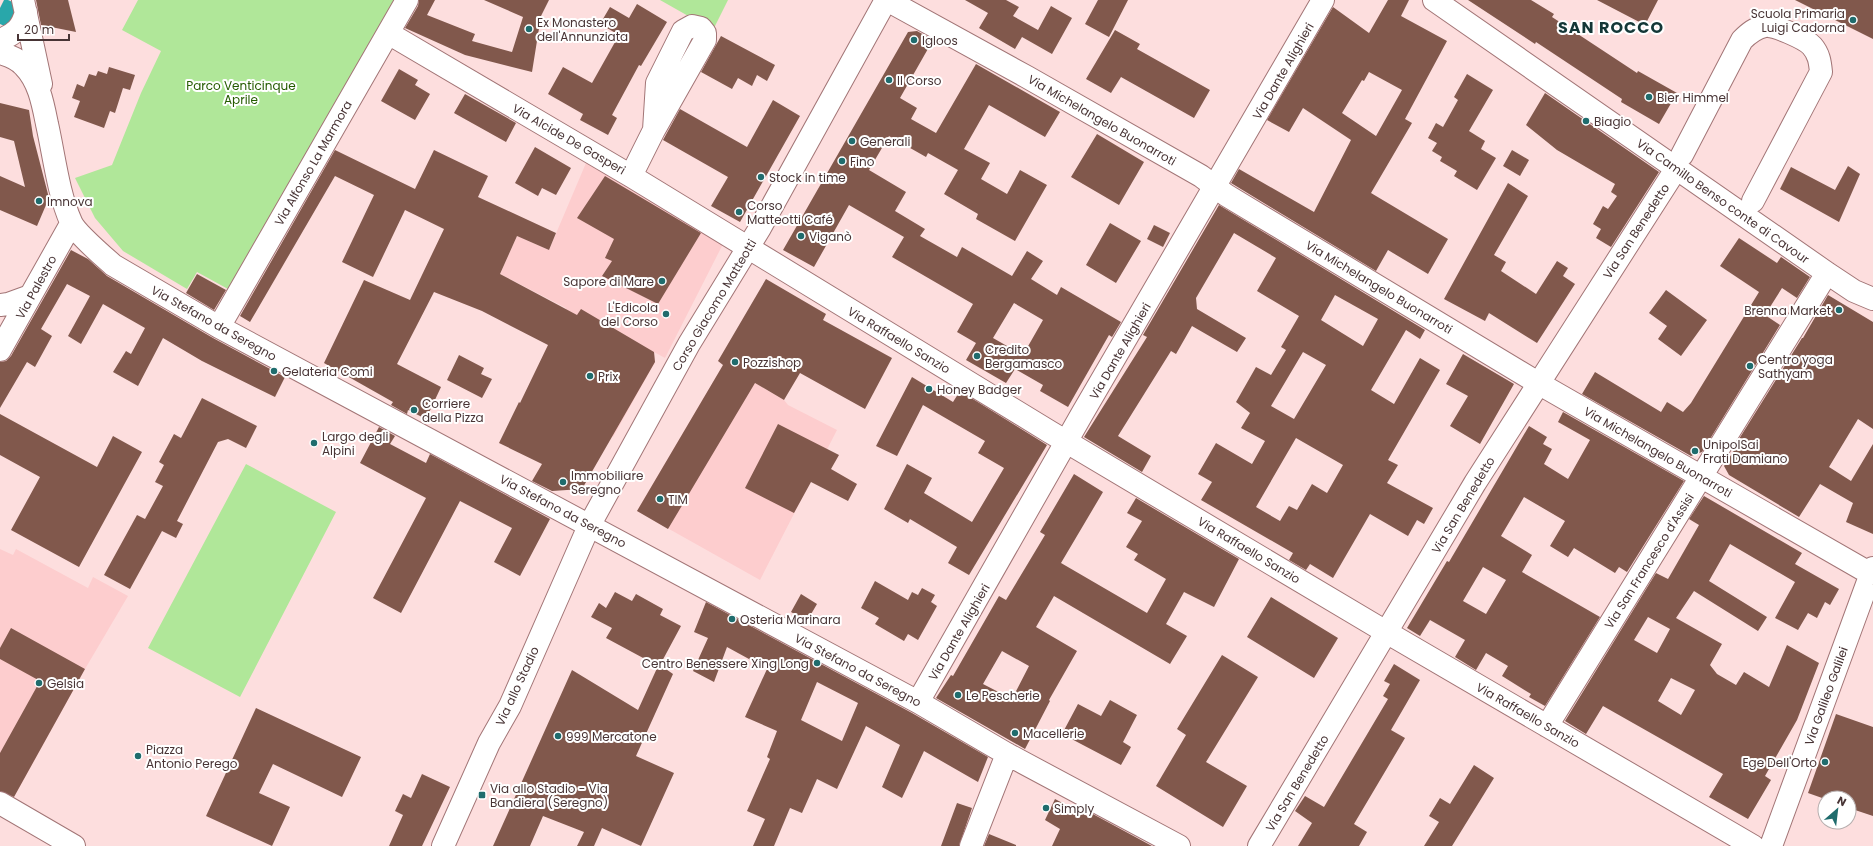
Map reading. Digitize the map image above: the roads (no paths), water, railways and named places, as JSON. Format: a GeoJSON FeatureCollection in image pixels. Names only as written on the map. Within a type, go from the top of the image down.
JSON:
{"type":"FeatureCollection","features":[{"type":"Feature","properties":{"kind":"street","name":"Via Alfonso La Marmora"},"geometry":{"type":"LineString","coordinates":[[219,327],[408,0]]}},
{"type":"Feature","properties":{"kind":"street","name":"Via Michelangelo Buonarroti"},"geometry":{"type":"LineString","coordinates":[[886,0],[1027,77],[1201,176],[1215,188],[1538,383],[1701,477],[1872,571]]}},
{"type":"Feature","properties":{"kind":"street","name":"Corso Giacomo Matteotti"},"geometry":{"type":"LineString","coordinates":[[589,526],[689,344],[749,247],[886,0]]}},
{"type":"Feature","properties":{"kind":"street","name":"Via Dante Alighieri"},"geometry":{"type":"LineString","coordinates":[[918,702],[1323,0]]}},
{"type":"Feature","properties":{"kind":"street","name":"Via Camillo Benso conte di Cavour"},"geometry":{"type":"LineString","coordinates":[[1434,0],[1679,162],[1827,273],[1864,295],[1864,304],[1873,311]]}},
{"type":"Feature","properties":{"kind":"street"},"geometry":{"type":"LineString","coordinates":[[0,40],[19,30],[24,21],[25,6]]}},
{"type":"Feature","properties":{"kind":"street"},"geometry":{"type":"LineString","coordinates":[[25,6],[41,82],[41,97]]}},
{"type":"Feature","properties":{"kind":"street","name":"Via San Benedetto"},"geometry":{"type":"LineString","coordinates":[[1259,846],[1476,483],[1679,162],[1742,40],[1751,30],[1766,25],[1779,28],[1811,45],[1820,58],[1822,72],[1753,202]]}},
{"type":"Feature","properties":{"kind":"street","name":"Via Alcide De Gasperi"},"geometry":{"type":"LineString","coordinates":[[388,33],[749,247]]}},
{"type":"Feature","properties":{"kind":"street"},"geometry":{"type":"LineString","coordinates":[[0,53],[24,65],[34,80],[41,97]]}},
{"type":"Feature","properties":{"kind":"street","name":"Via Stefano da Seregno"},"geometry":{"type":"LineString","coordinates":[[41,97],[64,202],[71,224],[113,265],[219,327],[589,526],[624,543],[918,702],[1007,754],[1179,846]]}},
{"type":"Feature","properties":{"kind":"street"},"geometry":{"type":"LineString","coordinates":[[631,176],[654,130]]}},
{"type":"Feature","properties":{"kind":"street","name":"Via Palestro"},"geometry":{"type":"LineString","coordinates":[[0,350],[71,224]]}},
{"type":"Feature","properties":{"kind":"street","name":"Via Raffaello Sanzio"},"geometry":{"type":"LineString","coordinates":[[749,247],[1067,442],[1387,632],[1753,846]]}},
{"type":"Feature","properties":{"kind":"street","name":"Via San Francesco d'Assisi"},"geometry":{"type":"LineString","coordinates":[[1547,726],[1827,273]]}},
{"type":"Feature","properties":{"kind":"street"},"geometry":{"type":"LineString","coordinates":[[0,305],[8,304],[30,296]]}},
{"type":"Feature","properties":{"kind":"street","name":"Via allo Stadio"},"geometry":{"type":"LineString","coordinates":[[443,846],[489,743],[510,706],[589,526]]}},
{"type":"Feature","properties":{"kind":"street","name":"Via Galileo Galilei"},"geometry":{"type":"LineString","coordinates":[[1771,846],[1872,571]]}},
{"type":"Feature","properties":{"kind":"street"},"geometry":{"type":"LineString","coordinates":[[971,846],[1007,754]]}},
{"type":"Feature","properties":{"kind":"street"},"geometry":{"type":"LineString","coordinates":[[0,803],[68,845]]}},
{"type":"Feature","properties":{"kind":"water"},"geometry":{"type":"Polygon","coordinates":[[[4,0],[8,0],[19,5],[9,28],[0,24],[0,8],[4,0]]]}},
{"type":"Feature","properties":{"kind":"place","name":"Scuola Primaria Luigi Cadorna"},"geometry":{"type":"Point","coordinates":[1853,20]}},
{"type":"Feature","properties":{"kind":"place","name":"Ex Monastero dell'Annunziata"},"geometry":{"type":"Point","coordinates":[529,29]}},
{"type":"Feature","properties":{"kind":"place","name":"Igloos"},"geometry":{"type":"Point","coordinates":[914,40]}},
{"type":"Feature","properties":{"kind":"place","name":"Il Corso"},"geometry":{"type":"Point","coordinates":[889,80]}},
{"type":"Feature","properties":{"kind":"place","name":"Bier Himmel"},"geometry":{"type":"Point","coordinates":[1649,97]}},
{"type":"Feature","properties":{"kind":"place","name":"Biagio"},"geometry":{"type":"Point","coordinates":[1586,121]}},
{"type":"Feature","properties":{"kind":"place","name":"Generali"},"geometry":{"type":"Point","coordinates":[852,141]}},
{"type":"Feature","properties":{"kind":"place","name":"Fino"},"geometry":{"type":"Point","coordinates":[842,161]}},
{"type":"Feature","properties":{"kind":"place","name":"Stock in time"},"geometry":{"type":"Point","coordinates":[761,177]}},
{"type":"Feature","properties":{"kind":"place","name":"Imnova"},"geometry":{"type":"Point","coordinates":[39,201]}},
{"type":"Feature","properties":{"kind":"place","name":"Corso Matteotti Café"},"geometry":{"type":"Point","coordinates":[739,212]}},
{"type":"Feature","properties":{"kind":"place","name":"Viganò"},"geometry":{"type":"Point","coordinates":[801,236]}},
{"type":"Feature","properties":{"kind":"place","name":"Sapore di Mare"},"geometry":{"type":"Point","coordinates":[662,281]}},
{"type":"Feature","properties":{"kind":"place","name":"Brenna Market"},"geometry":{"type":"Point","coordinates":[1839,310]}},
{"type":"Feature","properties":{"kind":"place","name":"L'Edicola del Corso"},"geometry":{"type":"Point","coordinates":[666,314]}},
{"type":"Feature","properties":{"kind":"place","name":"Credito Bergamasco"},"geometry":{"type":"Point","coordinates":[977,356]}},
{"type":"Feature","properties":{"kind":"place","name":"Pozzishop"},"geometry":{"type":"Point","coordinates":[735,362]}},
{"type":"Feature","properties":{"kind":"place","name":"Centro yoga Sathyam"},"geometry":{"type":"Point","coordinates":[1750,366]}},
{"type":"Feature","properties":{"kind":"place","name":"Gelateria Comi"},"geometry":{"type":"Point","coordinates":[274,371]}},
{"type":"Feature","properties":{"kind":"place","name":"Prix"},"geometry":{"type":"Point","coordinates":[590,376]}},
{"type":"Feature","properties":{"kind":"place","name":"Honey Badger"},"geometry":{"type":"Point","coordinates":[929,389]}},
{"type":"Feature","properties":{"kind":"place","name":"Corriere della Pizza"},"geometry":{"type":"Point","coordinates":[414,410]}},
{"type":"Feature","properties":{"kind":"place","name":"Largo degli Alpini"},"geometry":{"type":"Point","coordinates":[314,443]}},
{"type":"Feature","properties":{"kind":"place","name":"UnipolSai Frati Damiano"},"geometry":{"type":"Point","coordinates":[1695,451]}},
{"type":"Feature","properties":{"kind":"place","name":"Immobiliare Seregno"},"geometry":{"type":"Point","coordinates":[563,482]}},
{"type":"Feature","properties":{"kind":"place","name":"TIM"},"geometry":{"type":"Point","coordinates":[660,499]}},
{"type":"Feature","properties":{"kind":"place","name":"Osteria Marinara"},"geometry":{"type":"Point","coordinates":[732,619]}},
{"type":"Feature","properties":{"kind":"place","name":"Centro Benessere Xing Long"},"geometry":{"type":"Point","coordinates":[817,663]}},
{"type":"Feature","properties":{"kind":"place","name":"Gelsia"},"geometry":{"type":"Point","coordinates":[39,683]}},
{"type":"Feature","properties":{"kind":"place","name":"Le Pescherie"},"geometry":{"type":"Point","coordinates":[958,695]}},
{"type":"Feature","properties":{"kind":"place","name":"Macellerie"},"geometry":{"type":"Point","coordinates":[1015,733]}},
{"type":"Feature","properties":{"kind":"place","name":"999 Mercatone"},"geometry":{"type":"Point","coordinates":[558,736]}},
{"type":"Feature","properties":{"kind":"place","name":"Piazza Antonio Perego"},"geometry":{"type":"Point","coordinates":[138,756]}},
{"type":"Feature","properties":{"kind":"place","name":"Ege Dell'Orto"},"geometry":{"type":"Point","coordinates":[1825,762]}},
{"type":"Feature","properties":{"kind":"place","name":"Via allo Stadio - Via Bandiera (Seregno)"},"geometry":{"type":"Point","coordinates":[482,795]}},
{"type":"Feature","properties":{"kind":"place","name":"Simply"},"geometry":{"type":"Point","coordinates":[1046,808]}},
{"type":"Feature","properties":{"kind":"district","name":"SAN ROCCO"},"geometry":{"type":"Point","coordinates":[1611,27]}},
{"type":"Feature","properties":{"kind":"park label","name":"Parco Venticinque Aprile"},"geometry":{"type":"Point","coordinates":[241,92]}}]}
